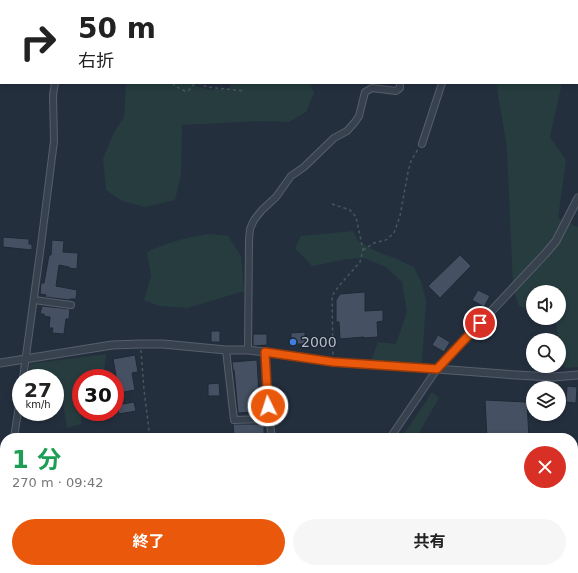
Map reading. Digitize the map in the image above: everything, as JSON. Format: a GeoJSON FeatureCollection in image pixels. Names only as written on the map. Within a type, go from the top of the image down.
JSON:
{"type":"FeatureCollection","features":[{"type":"Feature","properties":{"kind":"street"},"geometry":{"type":"LineString","coordinates":[[25,369],[54,141],[53,95],[55,84]]}},
{"type":"Feature","properties":{"kind":"street"},"geometry":{"type":"LineString","coordinates":[[248,350],[249,240],[250,229],[254,220],[276,197],[291,176],[304,167],[334,138],[348,131],[359,116],[365,92],[372,88],[396,91],[400,88],[400,84]]}},
{"type":"Feature","properties":{"kind":"street"},"geometry":{"type":"LineString","coordinates":[[422,144],[442,84]]}},
{"type":"Feature","properties":{"kind":"street"},"geometry":{"type":"LineString","coordinates":[[393,433],[437,369],[556,241],[578,198]]}},
{"type":"Feature","properties":{"kind":"street"},"geometry":{"type":"LineString","coordinates":[[34,300],[71,305]]}},
{"type":"Feature","properties":{"kind":"street"},"geometry":{"type":"LineString","coordinates":[[0,363],[112,345],[163,344],[226,350],[248,350],[333,362],[516,376],[578,376]]}},
{"type":"Feature","properties":{"kind":"street"},"geometry":{"type":"LineString","coordinates":[[226,350],[234,420],[269,419]]}},
{"type":"Feature","properties":{"kind":"street"},"geometry":{"type":"LineString","coordinates":[[265,352],[269,419],[271,433]]}},
{"type":"Feature","properties":{"kind":"street"},"geometry":{"type":"LineString","coordinates":[[15,433],[17,421]]}},
{"type":"Feature","properties":{"kind":"path"},"geometry":{"type":"LineString","coordinates":[[174,84],[185,91],[189,90],[195,84]]}},
{"type":"Feature","properties":{"kind":"path"},"geometry":{"type":"LineString","coordinates":[[199,84],[207,87],[244,91]]}},
{"type":"Feature","properties":{"kind":"path"},"geometry":{"type":"LineString","coordinates":[[363,250],[374,243],[386,240],[394,233],[400,216],[411,161],[422,144]]}},
{"type":"Feature","properties":{"kind":"path"},"geometry":{"type":"LineString","coordinates":[[332,204],[350,210],[356,217],[363,250],[360,262],[338,286],[332,296],[333,362]]}},
{"type":"Feature","properties":{"kind":"path"},"geometry":{"type":"LineString","coordinates":[[140,344],[149,433]]}},
{"type":"Feature","properties":{"kind":"green space"},"geometry":{"type":"Polygon","coordinates":[[[126,84],[190,84],[210,90],[230,88],[230,84],[310,84],[314,93],[306,112],[289,122],[262,121],[182,125],[181,175],[175,200],[145,207],[122,201],[106,190],[103,159],[114,132],[124,117],[126,84]]]}},
{"type":"Feature","properties":{"kind":"green space"},"geometry":{"type":"Polygon","coordinates":[[[496,84],[562,84],[550,137],[566,160],[558,218],[578,227],[578,367],[566,368],[566,333],[558,333],[556,325],[566,325],[566,285],[526,285],[526,308],[519,306],[513,288],[507,148],[496,84]]]}},
{"type":"Feature","properties":{"kind":"green space"},"geometry":{"type":"Polygon","coordinates":[[[353,231],[358,241],[373,250],[414,267],[422,284],[426,301],[422,364],[371,361],[378,342],[396,344],[407,312],[402,282],[386,267],[364,258],[347,259],[312,266],[295,248],[301,236],[353,231]]]}},
{"type":"Feature","properties":{"kind":"green space"},"geometry":{"type":"Polygon","coordinates":[[[210,234],[228,236],[241,256],[244,291],[188,308],[159,306],[144,300],[151,276],[147,252],[178,240],[210,234]]]}},
{"type":"Feature","properties":{"kind":"green space"},"geometry":{"type":"Polygon","coordinates":[[[106,354],[104,369],[72,369],[72,421],[81,421],[81,424],[67,428],[64,410],[64,369],[29,369],[30,364],[106,354]]]}},
{"type":"Feature","properties":{"kind":"green space"},"geometry":{"type":"Polygon","coordinates":[[[432,392],[439,398],[419,433],[405,433],[432,392]]]}},
{"type":"Feature","properties":{"kind":"building"},"geometry":{"type":"Polygon","coordinates":[[[3,237],[29,239],[29,244],[32,244],[32,250],[3,247],[3,237]]]}},
{"type":"Feature","properties":{"kind":"building"},"geometry":{"type":"Polygon","coordinates":[[[52,240],[64,241],[63,252],[78,253],[77,269],[59,265],[56,286],[77,290],[76,299],[70,300],[45,297],[46,295],[40,294],[41,283],[44,283],[49,255],[51,255],[52,240]]]}},
{"type":"Feature","properties":{"kind":"building"},"geometry":{"type":"Polygon","coordinates":[[[460,255],[471,266],[440,298],[428,286],[460,255]]]}},
{"type":"Feature","properties":{"kind":"building"},"geometry":{"type":"Polygon","coordinates":[[[478,290],[490,296],[484,307],[472,300],[478,290]]]}},
{"type":"Feature","properties":{"kind":"building"},"geometry":{"type":"Polygon","coordinates":[[[365,292],[365,311],[383,310],[383,321],[377,322],[378,337],[340,339],[339,322],[336,322],[336,300],[340,294],[365,292]]]}},
{"type":"Feature","properties":{"kind":"building"},"geometry":{"type":"Polygon","coordinates":[[[42,306],[70,309],[69,319],[66,319],[64,334],[52,333],[53,328],[49,328],[50,317],[40,314],[42,306]]]}},
{"type":"Feature","properties":{"kind":"building"},"geometry":{"type":"Polygon","coordinates":[[[211,331],[220,331],[220,342],[211,342],[211,331]]]}},
{"type":"Feature","properties":{"kind":"building"},"geometry":{"type":"Polygon","coordinates":[[[305,332],[305,344],[291,344],[291,333],[305,332]]]}},
{"type":"Feature","properties":{"kind":"building"},"geometry":{"type":"Polygon","coordinates":[[[253,334],[267,334],[267,345],[253,346],[253,334]]]}},
{"type":"Feature","properties":{"kind":"building"},"geometry":{"type":"Polygon","coordinates":[[[438,335],[450,342],[444,352],[432,345],[438,335]]]}},
{"type":"Feature","properties":{"kind":"building"},"geometry":{"type":"Polygon","coordinates":[[[135,355],[138,372],[132,373],[135,390],[124,392],[124,369],[115,369],[113,359],[135,355]]]}},
{"type":"Feature","properties":{"kind":"building"},"geometry":{"type":"Polygon","coordinates":[[[257,360],[260,412],[238,413],[232,362],[257,360]]]}},
{"type":"Feature","properties":{"kind":"building"},"geometry":{"type":"Polygon","coordinates":[[[219,383],[220,396],[208,396],[208,384],[219,383]]]}},
{"type":"Feature","properties":{"kind":"building"},"geometry":{"type":"Polygon","coordinates":[[[567,386],[577,387],[576,403],[566,402],[567,386]]]}},
{"type":"Feature","properties":{"kind":"building"},"geometry":{"type":"Polygon","coordinates":[[[485,400],[526,402],[526,421],[528,421],[529,433],[487,433],[485,400]]]}},
{"type":"Feature","properties":{"kind":"building"},"geometry":{"type":"Polygon","coordinates":[[[134,402],[136,411],[124,413],[124,404],[134,402]]]}},
{"type":"Feature","properties":{"kind":"building"},"geometry":{"type":"Polygon","coordinates":[[[233,424],[264,424],[264,433],[234,433],[233,424]]]}},
{"type":"Feature","properties":{"kind":"place","name":"2000"},"geometry":{"type":"Point","coordinates":[293,342]}},
{"type":"Feature","properties":{"kind":"route"},"geometry":{"type":"LineString","coordinates":[[268,406],[265,352],[333,362],[437,369],[480,323]]}}]}
